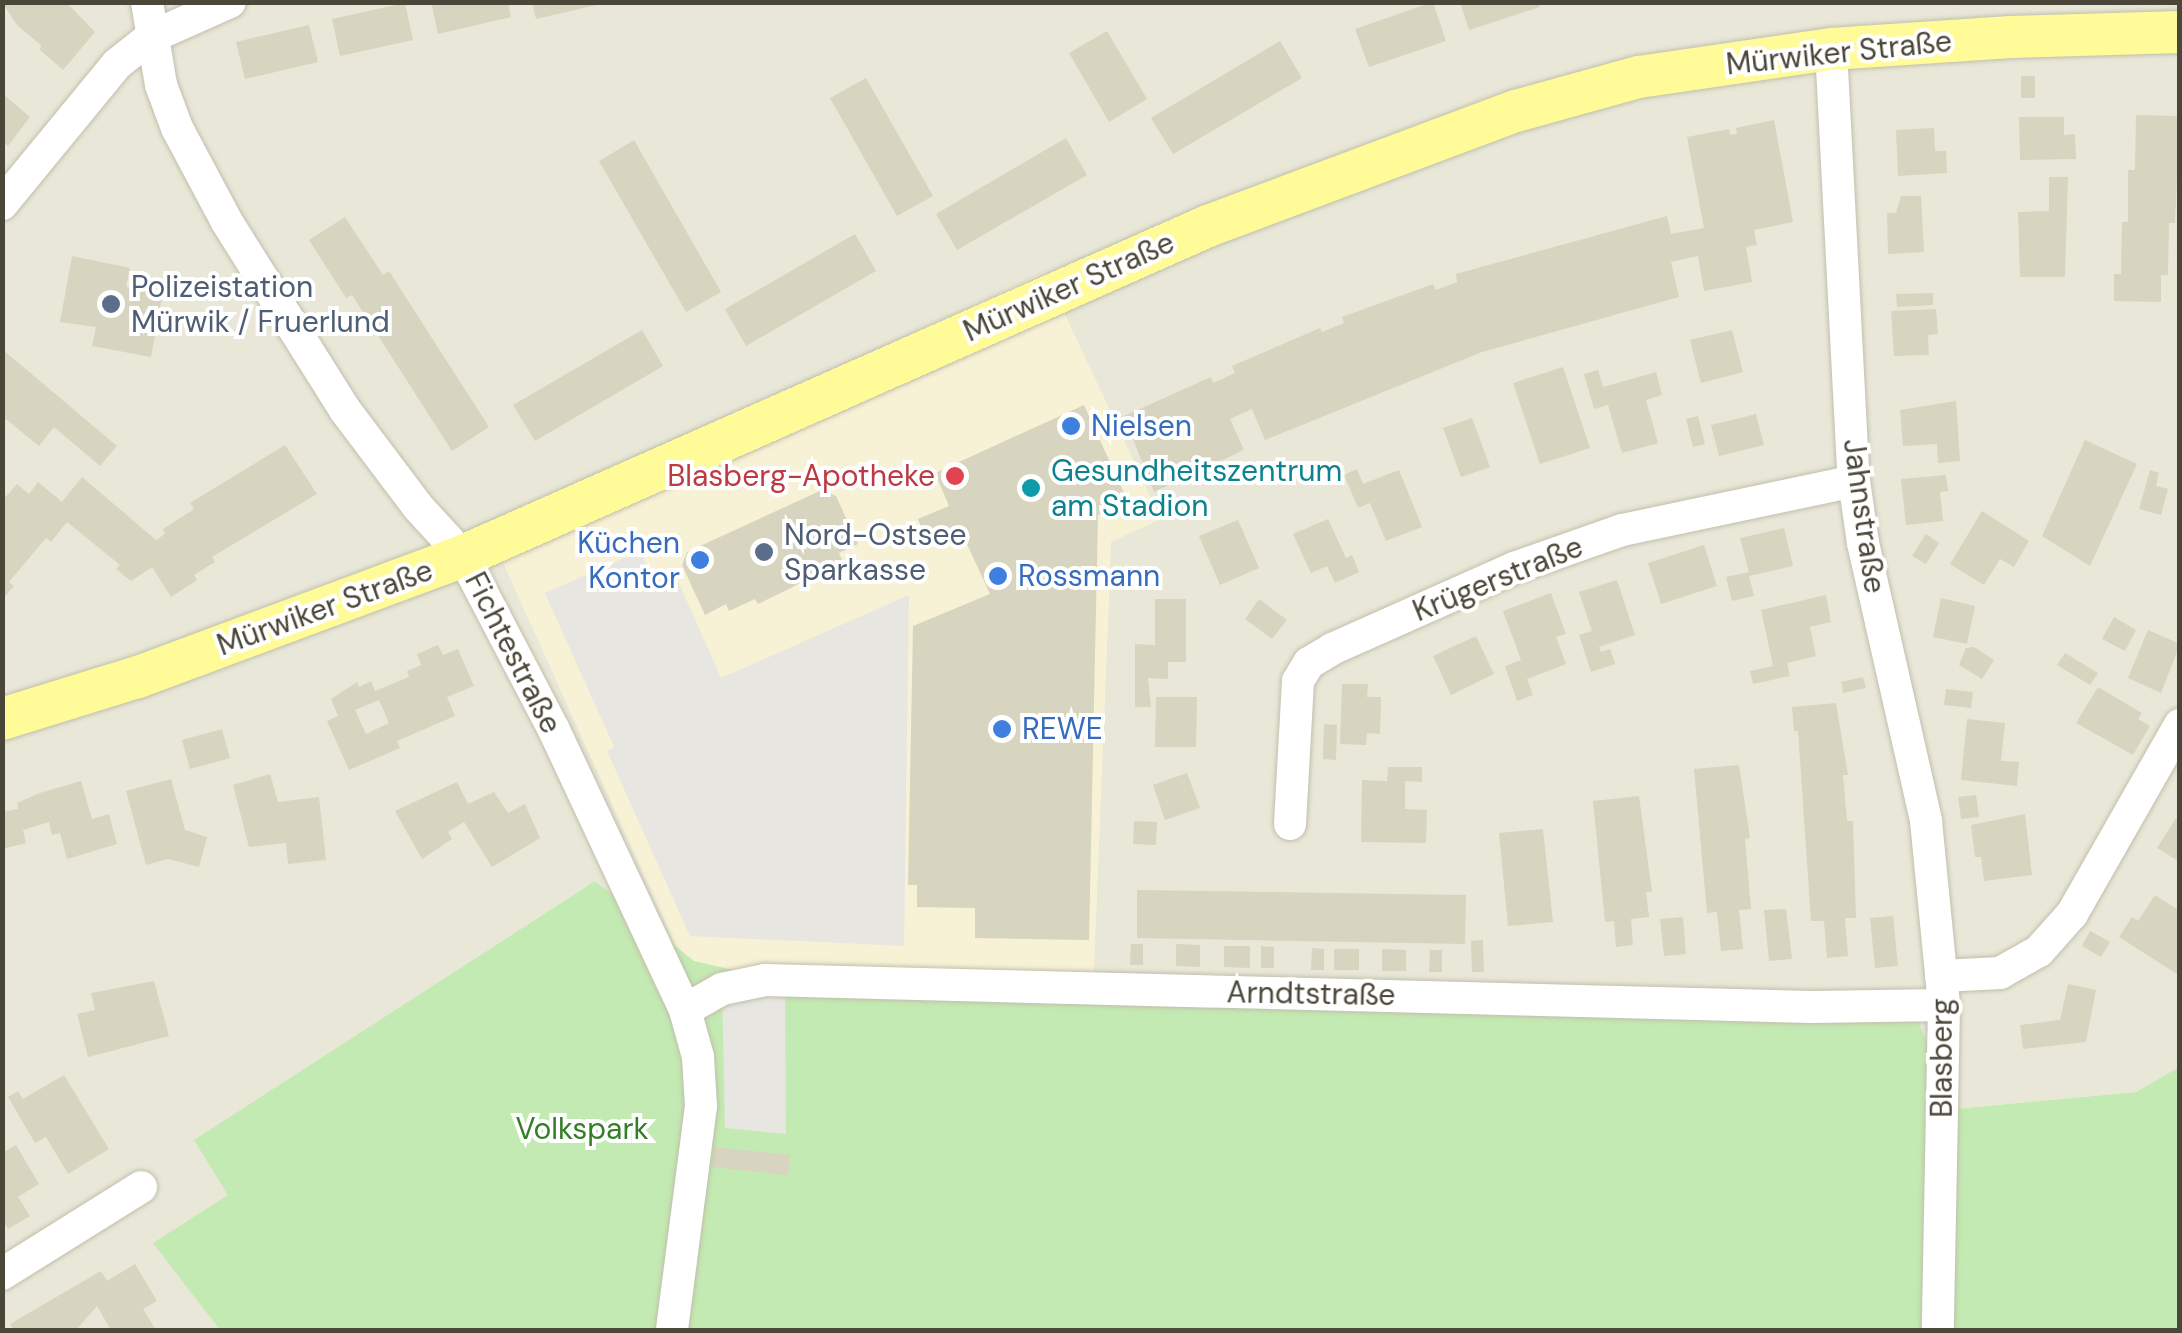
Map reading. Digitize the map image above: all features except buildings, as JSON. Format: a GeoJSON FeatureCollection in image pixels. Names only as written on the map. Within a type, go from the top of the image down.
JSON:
{"type":"FeatureCollection","features":[{"type":"Feature","properties":{"kind":"main road","name":"Mürwiker Straße"},"geometry":{"type":"LineString","coordinates":[[2,719],[138,676],[464,556],[1130,260],[1516,111],[1639,77],[1831,49],[2011,36],[2180,32]]}},
{"type":"Feature","properties":{"kind":"street","name":"Fichtestraße"},"geometry":{"type":"LineString","coordinates":[[147,2],[151,38],[177,128],[228,222],[345,410],[418,506],[464,556],[553,728],[685,1010],[698,1058],[701,1106],[672,1330]]}},
{"type":"Feature","properties":{"kind":"street"},"geometry":{"type":"LineString","coordinates":[[2,204],[117,64],[151,38],[230,2]]}},
{"type":"Feature","properties":{"kind":"street","name":"Jahnstraße"},"geometry":{"type":"LineString","coordinates":[[1831,49],[1854,481],[1863,542],[1926,820],[1943,991]]}},
{"type":"Feature","properties":{"kind":"street","name":"Krügerstraße"},"geometry":{"type":"LineString","coordinates":[[1290,824],[1298,681],[1309,663],[1332,648],[1514,568],[1622,530],[1854,481]]}},
{"type":"Feature","properties":{"kind":"street","name":"Blasberg"},"geometry":{"type":"LineString","coordinates":[[1938,1330],[1943,991],[2000,973],[2040,951],[2072,914],[2180,726]]}},
{"type":"Feature","properties":{"kind":"street","name":"Arndtstraße"},"geometry":{"type":"LineString","coordinates":[[685,1010],[722,989],[765,980],[1812,1007],[1943,991]]}},
{"type":"Feature","properties":{"kind":"street"},"geometry":{"type":"LineString","coordinates":[[2,1274],[141,1187]]}},
{"type":"Feature","properties":{"kind":"shaded area"},"geometry":{"type":"Polygon","coordinates":[[[3,3],[2179,3],[2179,1067],[2136,1092],[1954,1109],[1093,988],[1111,542],[488,529],[678,950],[595,881],[195,1140],[229,1195],[154,1243],[220,1330],[3,1330],[3,3]]]}},
{"type":"Feature","properties":{"kind":"shaded area"},"geometry":{"type":"Polygon","coordinates":[[[1045,272],[1161,519],[1111,542],[1093,988],[767,978],[694,962],[678,950],[488,529],[1045,272]]]}},
{"type":"Feature","properties":{"kind":"shaded area"},"geometry":{"type":"Polygon","coordinates":[[[640,551],[658,589],[678,581],[721,678],[909,595],[904,946],[690,936],[607,751],[614,747],[545,593],[640,551]]]}},
{"type":"Feature","properties":{"kind":"shaded area"},"geometry":{"type":"Polygon","coordinates":[[[722,989],[785,993],[786,1134],[725,1128],[722,989]]]}},
{"type":"Feature","properties":{"kind":"green space","name":"Volkspark"},"geometry":{"type":"Polygon","coordinates":[[[595,881],[694,961],[767,978],[1912,1007],[1955,1109],[2136,1092],[2179,1067],[2179,1330],[220,1330],[153,1243],[228,1195],[194,1140],[595,881]]]}},
{"type":"Feature","properties":{"kind":"place","name":"Polizeistation Mürwik / Fruerlund"},"geometry":{"type":"Point","coordinates":[111,304]}},
{"type":"Feature","properties":{"kind":"place","name":"Nielsen"},"geometry":{"type":"Point","coordinates":[1071,426]}},
{"type":"Feature","properties":{"kind":"place","name":"Blasberg-Apotheke"},"geometry":{"type":"Point","coordinates":[955,476]}},
{"type":"Feature","properties":{"kind":"place","name":"Gesundheitszentrum am Stadion"},"geometry":{"type":"Point","coordinates":[1031,488]}},
{"type":"Feature","properties":{"kind":"place","name":"Nord-Ostsee Sparkasse"},"geometry":{"type":"Point","coordinates":[764,552]}},
{"type":"Feature","properties":{"kind":"place","name":"Küchen Kontor"},"geometry":{"type":"Point","coordinates":[700,560]}},
{"type":"Feature","properties":{"kind":"place","name":"Rossmann"},"geometry":{"type":"Point","coordinates":[998,576]}},
{"type":"Feature","properties":{"kind":"place","name":"REWE"},"geometry":{"type":"Point","coordinates":[1002,729]}}]}
